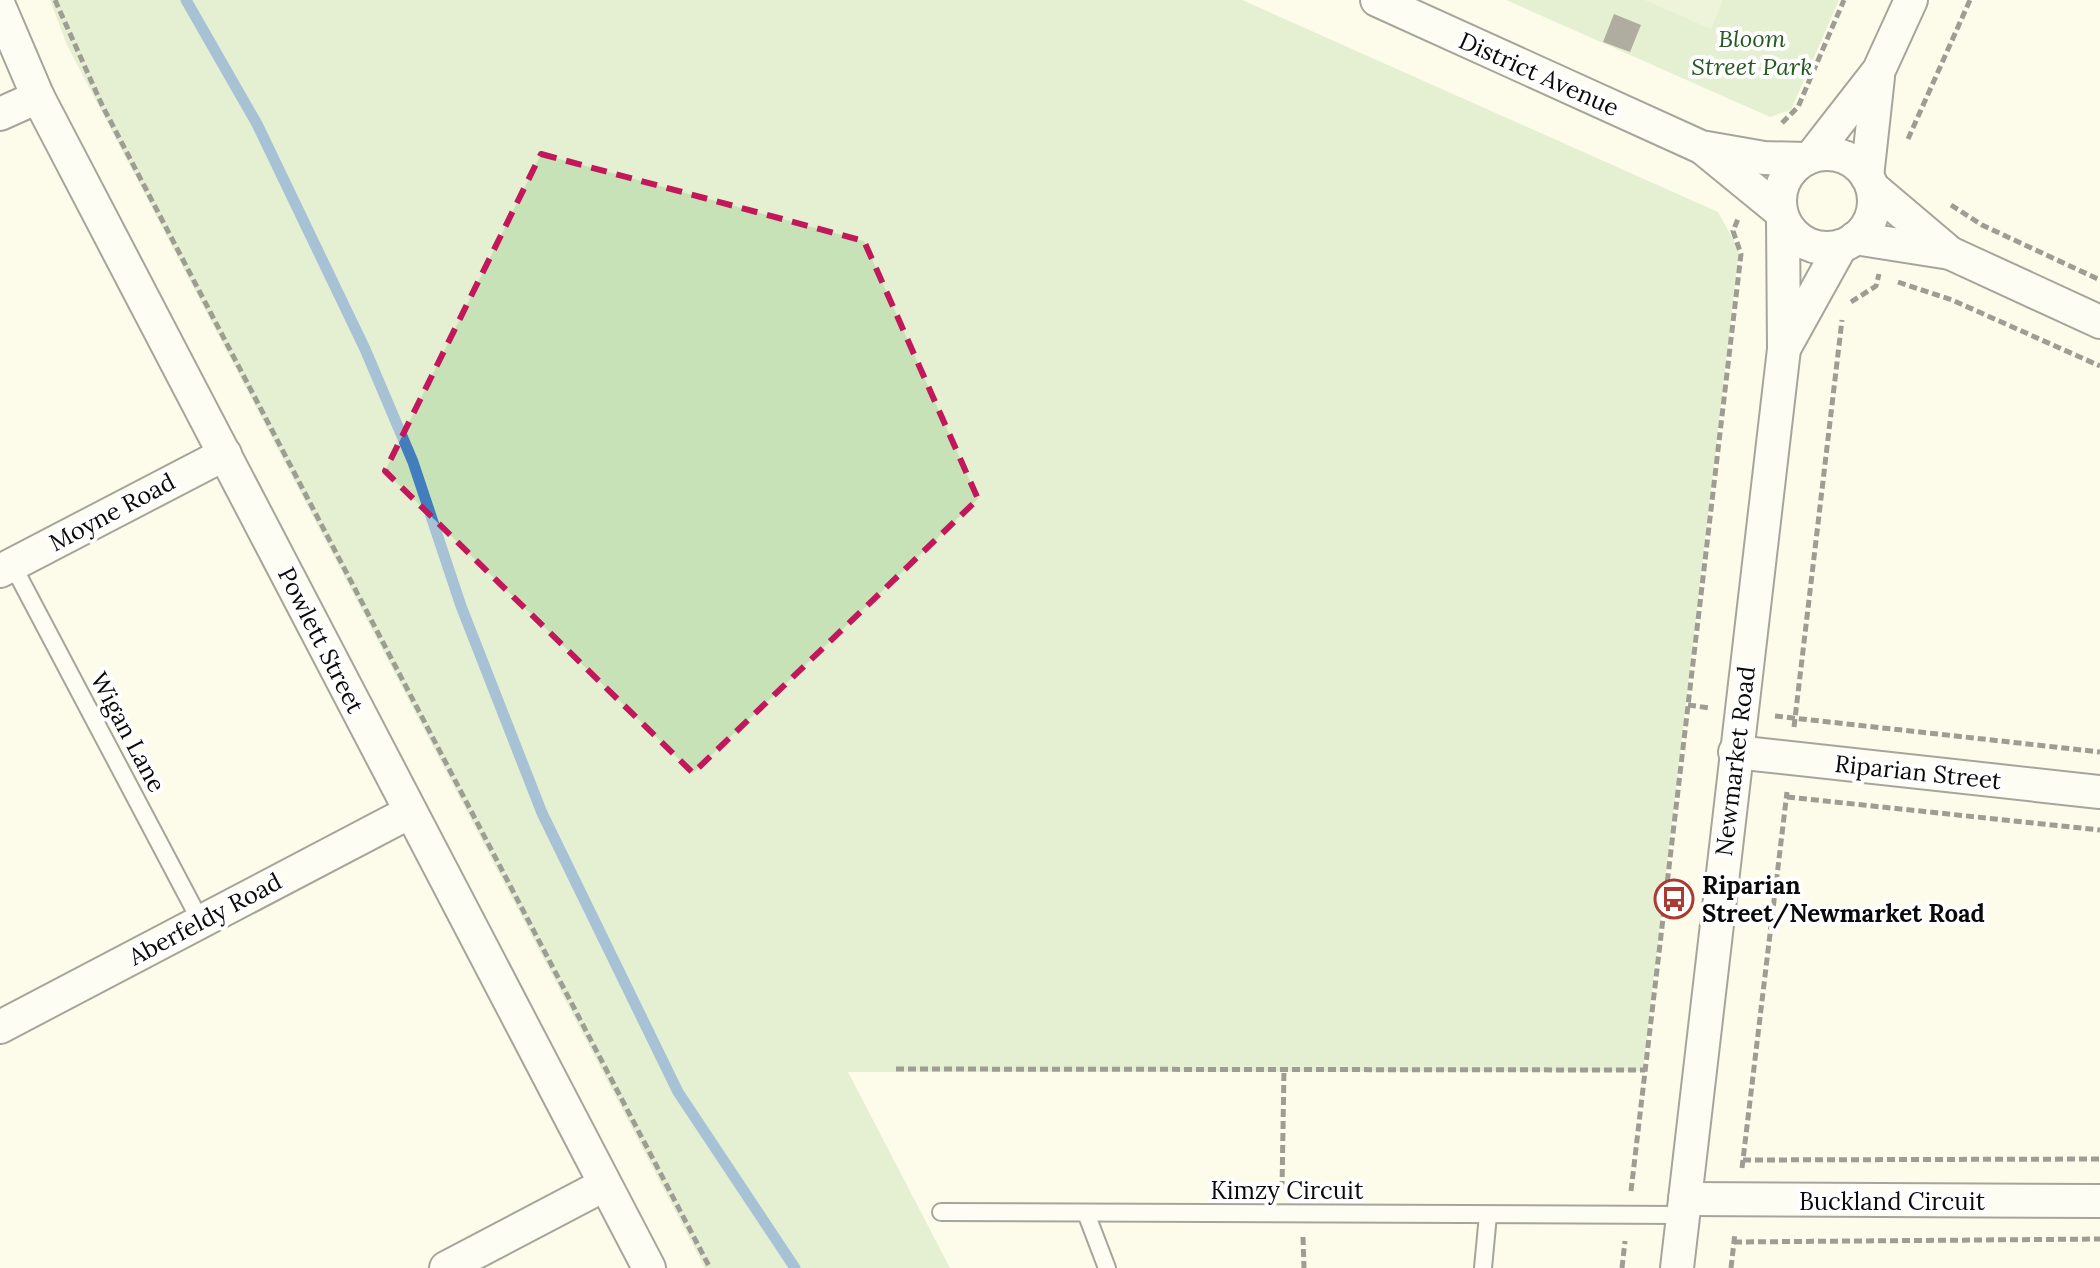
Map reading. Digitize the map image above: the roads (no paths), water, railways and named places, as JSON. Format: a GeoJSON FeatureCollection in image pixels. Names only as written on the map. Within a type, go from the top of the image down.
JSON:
{"type":"FeatureCollection","features":[{"type":"Feature","properties":{"kind":"street","name":"District Avenue"},"geometry":{"type":"LineString","coordinates":[[1377,0],[1411,7],[1701,147],[1782,215]]}},
{"type":"Feature","properties":{"kind":"street"},"geometry":{"type":"LineString","coordinates":[[1911,0],[1879,70],[1809,157],[1785,179],[1780,198],[1782,215],[1791,231],[1805,242],[1819,247],[1848,242],[1950,253]]}},
{"type":"Feature","properties":{"kind":"street","name":"Powlett Street"},"geometry":{"type":"LineString","coordinates":[[0,8],[38,97],[649,1268]]}},
{"type":"Feature","properties":{"kind":"street"},"geometry":{"type":"LineString","coordinates":[[1848,242],[1871,218],[1869,182],[1879,70]]}},
{"type":"Feature","properties":{"kind":"street"},"geometry":{"type":"LineString","coordinates":[[0,114],[38,97]]}},
{"type":"Feature","properties":{"kind":"street","name":"District Avenue"},"geometry":{"type":"LineString","coordinates":[[1701,147],[1764,158],[1809,157]]}},
{"type":"Feature","properties":{"kind":"street"},"geometry":{"type":"LineString","coordinates":[[1809,157],[1844,157],[1950,253],[2100,322]]}},
{"type":"Feature","properties":{"kind":"street","name":"Newmarket Road"},"geometry":{"type":"LineString","coordinates":[[1677,1268],[1784,349],[1782,215]]}},
{"type":"Feature","properties":{"kind":"street","name":"Newmarket Road"},"geometry":{"type":"LineString","coordinates":[[1784,349],[1848,242]]}},
{"type":"Feature","properties":{"kind":"street","name":"Moyne Road"},"geometry":{"type":"LineString","coordinates":[[6,568],[225,454]]}},
{"type":"Feature","properties":{"kind":"street","name":"Riparian Street"},"geometry":{"type":"LineString","coordinates":[[1735,752],[2100,792]]}},
{"type":"Feature","properties":{"kind":"street","name":"Aberfeldy Road"},"geometry":{"type":"LineString","coordinates":[[0,1027],[410,812]]}},
{"type":"Feature","properties":{"kind":"street"},"geometry":{"type":"LineString","coordinates":[[446,1268],[604,1185]]}},
{"type":"Feature","properties":{"kind":"street","name":"Buckland Circuit"},"geometry":{"type":"LineString","coordinates":[[1684,1207],[1737,1201],[2100,1201]]}},
{"type":"Feature","properties":{"kind":"lane","name":"Wigan Lane"},"geometry":{"type":"LineString","coordinates":[[6,568],[201,922]]}},
{"type":"Feature","properties":{"kind":"lane","name":"Kimzy Circuit"},"geometry":{"type":"LineString","coordinates":[[941,1212],[1628,1216],[1684,1207]]}},
{"type":"Feature","properties":{"kind":"lane"},"geometry":{"type":"LineString","coordinates":[[1086,1213],[1107,1268]]}},
{"type":"Feature","properties":{"kind":"lane"},"geometry":{"type":"LineString","coordinates":[[1483,1268],[1488,1215]]}},
{"type":"Feature","properties":{"kind":"waterway"},"geometry":{"type":"LineString","coordinates":[[186,0],[257,124],[365,349],[413,462],[461,606],[542,813],[678,1092],[795,1268]]}},
{"type":"Feature","properties":{"kind":"place","name":"Riparian Street/Newmarket Road"},"geometry":{"type":"Point","coordinates":[1674,899]}},
{"type":"Feature","properties":{"kind":"park label","name":"Bloom Street Park"},"geometry":{"type":"Point","coordinates":[1752,52]}}]}
